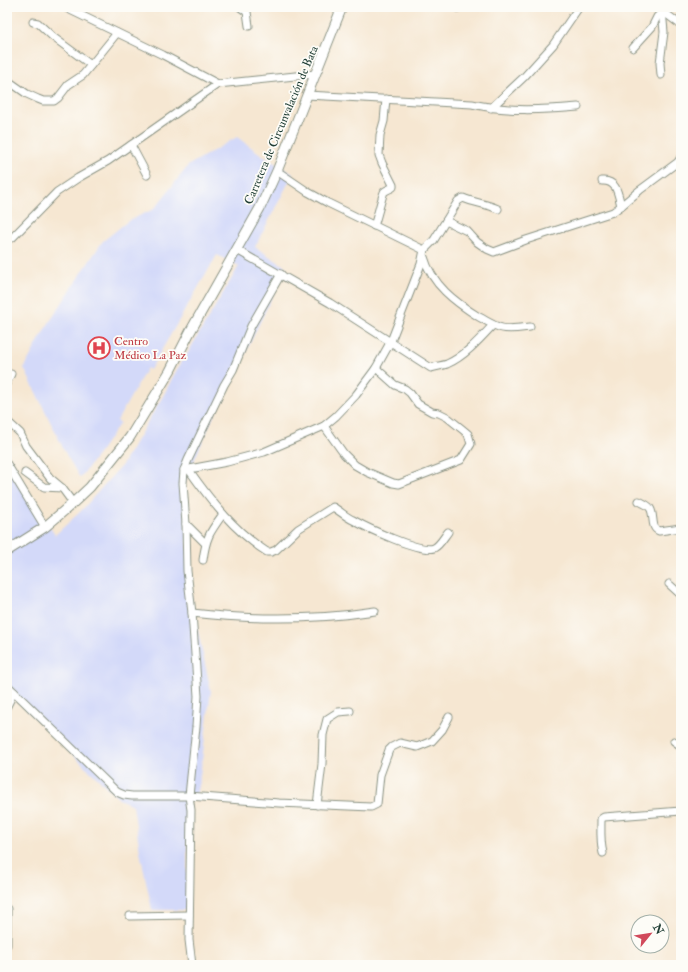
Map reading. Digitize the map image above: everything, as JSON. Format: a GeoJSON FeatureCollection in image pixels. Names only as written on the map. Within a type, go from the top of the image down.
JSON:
{"type":"FeatureCollection","features":[{"type":"Feature","properties":{"kind":"main road","name":"Carretera de Circunvalación de Bata"},"geometry":{"type":"LineString","coordinates":[[7,551],[45,527],[73,503],[90,487],[130,437],[170,371],[190,332],[260,208],[277,171],[342,7]]}},
{"type":"Feature","properties":{"kind":"street"},"geometry":{"type":"LineString","coordinates":[[64,7],[163,55],[218,84]]}},
{"type":"Feature","properties":{"kind":"street"},"geometry":{"type":"LineString","coordinates":[[240,7],[247,12],[249,26]]}},
{"type":"Feature","properties":{"kind":"street"},"geometry":{"type":"LineString","coordinates":[[491,108],[524,77],[553,44],[579,7]]}},
{"type":"Feature","properties":{"kind":"street"},"geometry":{"type":"LineString","coordinates":[[660,10],[681,25]]}},
{"type":"Feature","properties":{"kind":"street"},"geometry":{"type":"LineString","coordinates":[[633,48],[652,27],[660,10]]}},
{"type":"Feature","properties":{"kind":"street"},"geometry":{"type":"LineString","coordinates":[[660,10],[664,32],[660,63],[661,75]]}},
{"type":"Feature","properties":{"kind":"street"},"geometry":{"type":"LineString","coordinates":[[33,22],[38,23],[53,37],[91,65]]}},
{"type":"Feature","properties":{"kind":"street"},"geometry":{"type":"LineString","coordinates":[[7,81],[38,99],[50,101],[58,98],[68,85],[80,77],[117,34]]}},
{"type":"Feature","properties":{"kind":"street"},"geometry":{"type":"LineString","coordinates":[[12,238],[57,192],[108,161],[218,84],[315,74]]}},
{"type":"Feature","properties":{"kind":"street"},"geometry":{"type":"LineString","coordinates":[[307,95],[472,104],[491,108],[536,110],[578,107]]}},
{"type":"Feature","properties":{"kind":"street"},"geometry":{"type":"LineString","coordinates":[[374,226],[383,194],[385,191],[393,187],[379,155],[380,135],[384,121],[386,99]]}},
{"type":"Feature","properties":{"kind":"street"},"geometry":{"type":"LineString","coordinates":[[131,145],[147,175]]}},
{"type":"Feature","properties":{"kind":"street"},"geometry":{"type":"LineString","coordinates":[[446,221],[467,231],[477,242],[494,252],[612,212],[622,206],[640,190],[678,162],[681,157]]}},
{"type":"Feature","properties":{"kind":"street"},"geometry":{"type":"LineString","coordinates":[[277,171],[308,192],[424,252],[429,272],[444,291],[465,309],[493,325],[503,328],[530,327]]}},
{"type":"Feature","properties":{"kind":"street"},"geometry":{"type":"LineString","coordinates":[[602,181],[607,180],[615,185],[622,206]]}},
{"type":"Feature","properties":{"kind":"street"},"geometry":{"type":"LineString","coordinates":[[187,470],[227,462],[264,452],[324,426],[336,416],[356,395],[376,368],[391,341],[420,268],[424,252],[434,240],[458,201],[461,198],[498,209]]}},
{"type":"Feature","properties":{"kind":"street"},"geometry":{"type":"LineString","coordinates":[[237,250],[281,274],[391,341],[431,368],[447,364],[458,357],[475,345],[493,325]]}},
{"type":"Feature","properties":{"kind":"street"},"geometry":{"type":"LineString","coordinates":[[192,965],[189,940],[190,796],[198,704],[192,613],[187,571],[183,483],[188,460],[224,385],[233,370],[252,326],[281,274]]}},
{"type":"Feature","properties":{"kind":"street"},"geometry":{"type":"LineString","coordinates":[[324,426],[344,454],[355,465],[393,483],[399,484],[412,480],[463,458],[471,444],[468,434],[447,417],[439,413],[432,412],[418,404],[405,389],[395,385],[376,368]]}},
{"type":"Feature","properties":{"kind":"street"},"geometry":{"type":"LineString","coordinates":[[7,382],[11,374]]}},
{"type":"Feature","properties":{"kind":"street"},"geometry":{"type":"LineString","coordinates":[[7,422],[20,433],[26,446],[50,478],[62,488],[73,503]]}},
{"type":"Feature","properties":{"kind":"street"},"geometry":{"type":"LineString","coordinates":[[7,464],[45,527]]}},
{"type":"Feature","properties":{"kind":"street"},"geometry":{"type":"LineString","coordinates":[[187,470],[223,514],[242,534],[267,552],[276,550],[298,529],[333,507],[354,521],[414,546],[428,549],[434,548],[448,532]]}},
{"type":"Feature","properties":{"kind":"street"},"geometry":{"type":"LineString","coordinates":[[25,473],[44,487],[62,488]]}},
{"type":"Feature","properties":{"kind":"street"},"geometry":{"type":"LineString","coordinates":[[639,501],[651,509],[654,527],[656,530],[659,531],[681,528]]}},
{"type":"Feature","properties":{"kind":"street"},"geometry":{"type":"LineString","coordinates":[[203,560],[205,543],[210,531],[223,514]]}},
{"type":"Feature","properties":{"kind":"street"},"geometry":{"type":"LineString","coordinates":[[186,524],[205,543]]}},
{"type":"Feature","properties":{"kind":"street"},"geometry":{"type":"LineString","coordinates":[[669,584],[681,595]]}},
{"type":"Feature","properties":{"kind":"street"},"geometry":{"type":"LineString","coordinates":[[192,613],[225,616],[296,617],[348,615],[376,611]]}},
{"type":"Feature","properties":{"kind":"street"},"geometry":{"type":"LineString","coordinates":[[7,685],[118,792],[124,796],[190,796],[317,805],[366,807],[375,805],[378,800],[380,775],[389,750],[400,743],[417,747],[428,743],[436,737],[449,717]]}},
{"type":"Feature","properties":{"kind":"street"},"geometry":{"type":"LineString","coordinates":[[7,706],[14,692]]}},
{"type":"Feature","properties":{"kind":"street"},"geometry":{"type":"LineString","coordinates":[[317,805],[322,764],[323,735],[327,719],[338,712],[350,711]]}},
{"type":"Feature","properties":{"kind":"street"},"geometry":{"type":"LineString","coordinates":[[674,742],[681,746]]}},
{"type":"Feature","properties":{"kind":"street"},"geometry":{"type":"LineString","coordinates":[[603,853],[601,846],[601,819],[604,817],[681,810]]}},
{"type":"Feature","properties":{"kind":"street"},"geometry":{"type":"LineString","coordinates":[[7,909],[7,944]]}},
{"type":"Feature","properties":{"kind":"street"},"geometry":{"type":"LineString","coordinates":[[130,916],[189,915]]}},
{"type":"Feature","properties":{"kind":"shaded area"},"geometry":{"type":"Polygon","coordinates":[[[237,137],[266,158],[293,174],[255,247],[286,267],[237,371],[222,397],[184,487],[192,605],[211,691],[198,791],[187,803],[187,910],[152,910],[140,852],[133,805],[119,799],[7,691],[7,463],[55,535],[81,511],[122,465],[239,266],[217,255],[150,370],[147,368],[117,421],[120,423],[80,478],[66,454],[24,368],[45,329],[102,242],[128,221],[154,209],[189,165],[237,137]]]}},
{"type":"Feature","properties":{"kind":"place","name":"Centro Médico La Paz"},"geometry":{"type":"Point","coordinates":[99,348]}}]}
